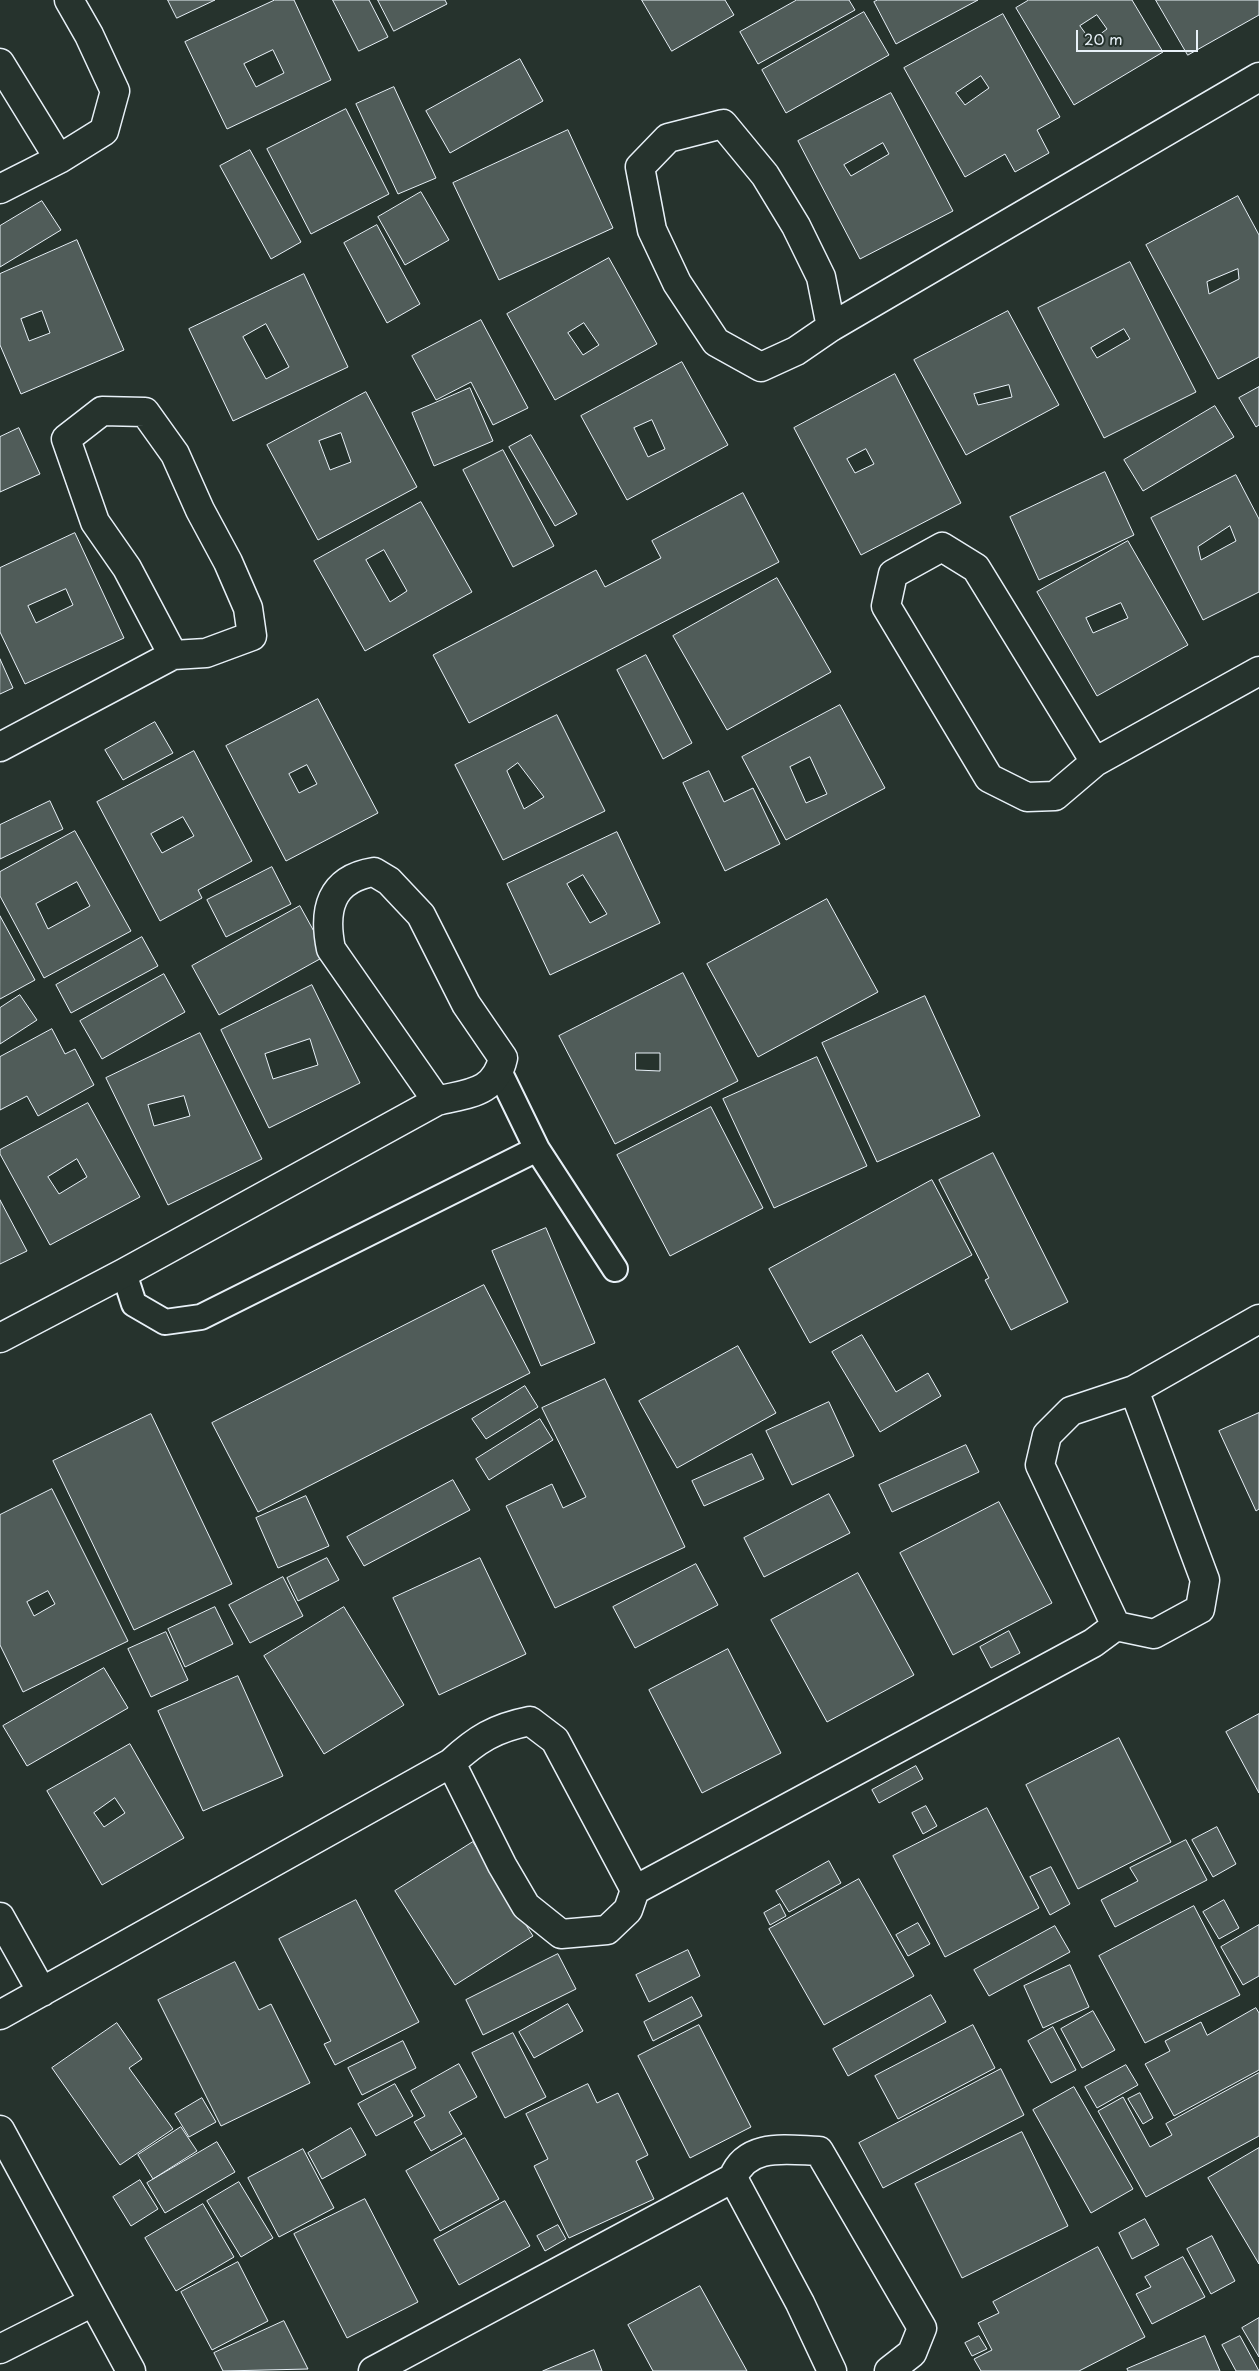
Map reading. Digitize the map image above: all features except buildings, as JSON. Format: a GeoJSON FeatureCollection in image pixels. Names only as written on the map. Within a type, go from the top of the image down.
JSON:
{"type":"FeatureCollection","features":[{"type":"Feature","properties":{"kind":"street"},"geometry":{"type":"LineString","coordinates":[[0,189],[58,159],[104,131],[115,91],[89,34],[69,0]]}},
{"type":"Feature","properties":{"kind":"street"},"geometry":{"type":"LineString","coordinates":[[0,63],[58,159]]}},
{"type":"Feature","properties":{"kind":"street"},"geometry":{"type":"LineString","coordinates":[[831,327],[821,278],[796,226],[765,175],[723,124],[668,138],[640,168],[652,230],[678,283],[716,342],[761,366],[796,351],[831,327],[1259,76]]}},
{"type":"Feature","properties":{"kind":"street"},"geometry":{"type":"LineString","coordinates":[[0,747],[173,655],[206,653],[252,636],[248,608],[175,454],[145,412],[102,411],[66,439],[95,522],[127,568],[173,655]]}},
{"type":"Feature","properties":{"kind":"street"},"geometry":{"type":"LineString","coordinates":[[1095,762],[976,568],[942,547],[893,574],[886,606],[989,778],[1027,797],[1055,796],[1095,762],[1259,671]]}},
{"type":"Feature","properties":{"kind":"street"},"geometry":{"type":"LineString","coordinates":[[0,1338],[124,1274],[437,1101],[489,1086],[500,1073],[503,1058],[466,1004],[421,915],[389,881],[374,872],[356,875],[332,896],[326,927],[330,949],[437,1101]]}},
{"type":"Feature","properties":{"kind":"street"},"geometry":{"type":"LineString","coordinates":[[1116,1626],[1040,1465],[1047,1435],[1071,1411],[1134,1390],[1259,1319]]}},
{"type":"Feature","properties":{"kind":"street"},"geometry":{"type":"LineString","coordinates":[[451,1763],[502,1864],[526,1906],[561,1934],[607,1930],[628,1910],[635,1890],[1085,1647],[1116,1626],[1154,1634],[1200,1610],[1205,1580],[1134,1390]]}},
{"type":"Feature","properties":{"kind":"street"},"geometry":{"type":"LineString","coordinates":[[0,2015],[451,1763],[474,1742],[505,1726],[530,1722],[555,1740],[635,1890]]}},
{"type":"Feature","properties":{"kind":"street"},"geometry":{"type":"LineString","coordinates":[[0,1916],[42,1992]]}},
{"type":"Feature","properties":{"kind":"street"},"geometry":{"type":"LineString","coordinates":[[0,2130],[131,2371]]}},
{"type":"Feature","properties":{"kind":"street"},"geometry":{"type":"LineString","coordinates":[[373,2371],[733,2178],[738,2164],[764,2150],[819,2151],[922,2328],[912,2353],[889,2371]]}},
{"type":"Feature","properties":{"kind":"street"},"geometry":{"type":"LineString","coordinates":[[733,2178],[800,2303],[832,2371]]}},
{"type":"Feature","properties":{"kind":"street"},"geometry":{"type":"LineString","coordinates":[[0,2350],[93,2302]]}},
{"type":"Feature","properties":{"kind":"lane"},"geometry":{"type":"LineString","coordinates":[[500,1073],[537,1149],[615,1269]]}},
{"type":"Feature","properties":{"kind":"lane"},"geometry":{"type":"LineString","coordinates":[[124,1274],[134,1304],[165,1322],[201,1317],[537,1149]]}}]}
